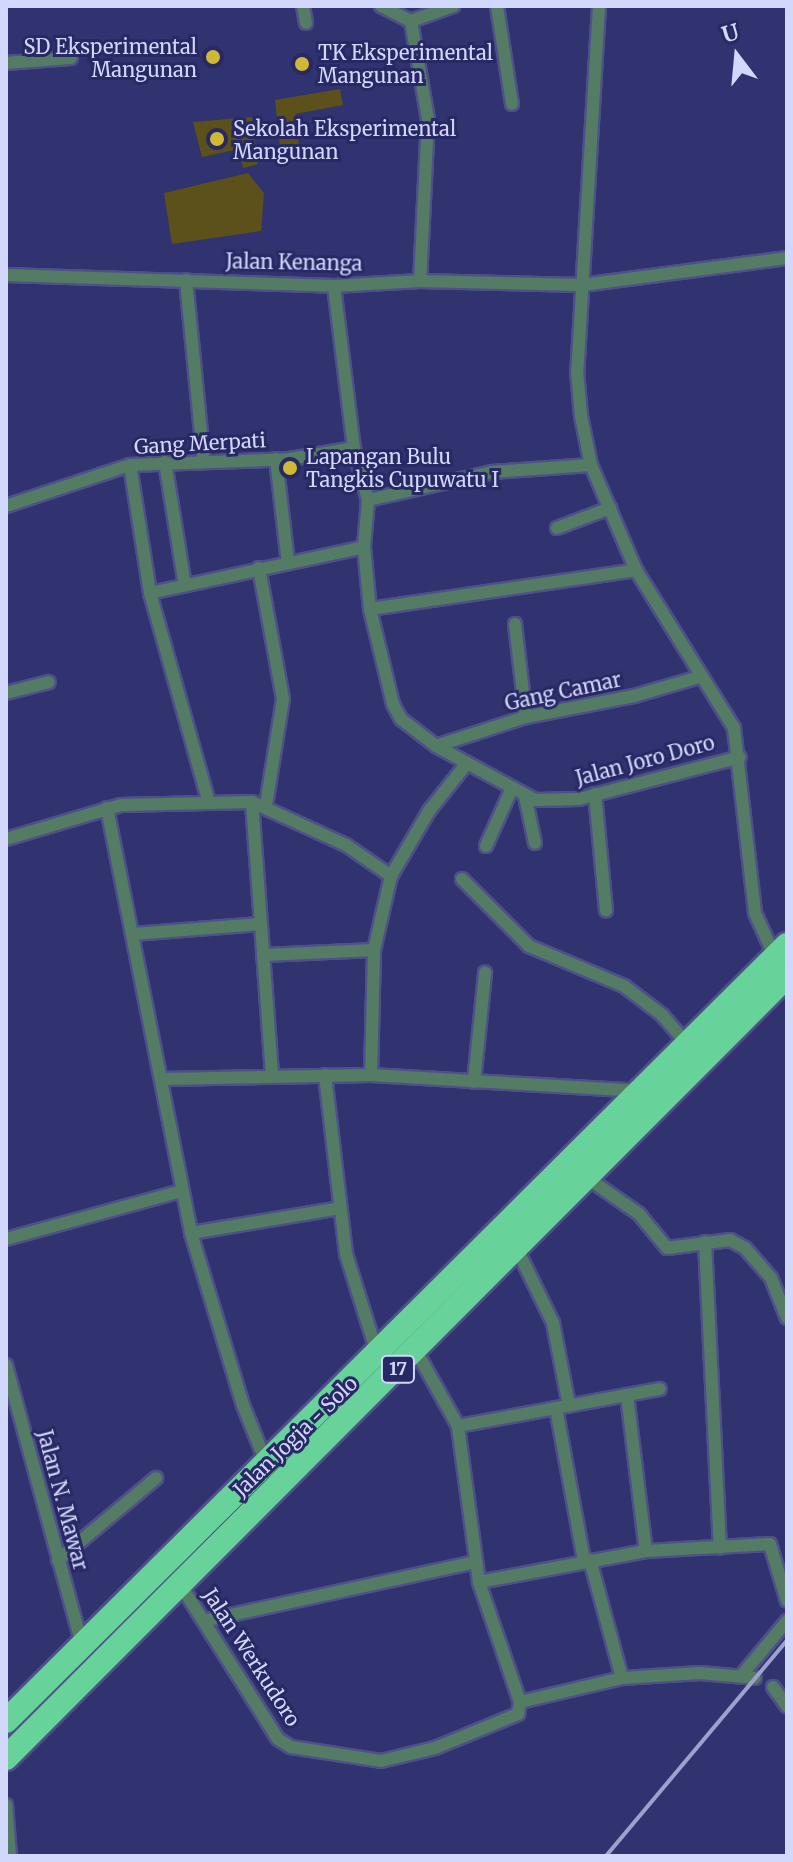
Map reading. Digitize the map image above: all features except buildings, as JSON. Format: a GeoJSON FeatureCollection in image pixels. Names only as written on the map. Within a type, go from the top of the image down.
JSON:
{"type":"FeatureCollection","features":[{"type":"Feature","properties":{"kind":"highway","name":"Jalan Jogja - Solo"},"geometry":{"type":"LineString","coordinates":[[6,1758],[180,1584],[377,1355],[688,1045],[783,960]]}},
{"type":"Feature","properties":{"kind":"highway","name":"Jalan Jogja - Solo"},"geometry":{"type":"LineString","coordinates":[[6,1721],[82,1644],[416,1351],[586,1177],[783,960]]}},
{"type":"Feature","properties":{"kind":"street"},"geometry":{"type":"LineString","coordinates":[[303,6],[306,23]]}},
{"type":"Feature","properties":{"kind":"street"},"geometry":{"type":"LineString","coordinates":[[381,6],[411,21],[453,6]]}},
{"type":"Feature","properties":{"kind":"street"},"geometry":{"type":"LineString","coordinates":[[497,6],[512,104]]}},
{"type":"Feature","properties":{"kind":"street"},"geometry":{"type":"LineString","coordinates":[[599,6],[577,371],[591,465],[636,570],[699,677],[734,728],[740,757],[755,913],[783,960]]}},
{"type":"Feature","properties":{"kind":"street"},"geometry":{"type":"LineString","coordinates":[[411,21],[428,119],[420,281]]}},
{"type":"Feature","properties":{"kind":"street"},"geometry":{"type":"LineString","coordinates":[[6,63],[71,58]]}},
{"type":"Feature","properties":{"kind":"street","name":"Jalan Kenanga"},"geometry":{"type":"LineString","coordinates":[[6,275],[334,286],[420,281],[582,285],[787,258]]}},
{"type":"Feature","properties":{"kind":"street"},"geometry":{"type":"LineString","coordinates":[[186,280],[204,462]]}},
{"type":"Feature","properties":{"kind":"street","name":"Jalan Joro Doro"},"geometry":{"type":"LineString","coordinates":[[334,286],[354,448],[368,500],[364,547],[370,609],[393,704],[401,719],[436,746],[525,796],[562,802],[740,757]]}},
{"type":"Feature","properties":{"kind":"street","name":"Gang Merpati"},"geometry":{"type":"LineString","coordinates":[[6,506],[130,465],[276,459],[354,448]]}},
{"type":"Feature","properties":{"kind":"street"},"geometry":{"type":"LineString","coordinates":[[276,459],[288,562]]}},
{"type":"Feature","properties":{"kind":"street"},"geometry":{"type":"LineString","coordinates":[[165,462],[185,585]]}},
{"type":"Feature","properties":{"kind":"street"},"geometry":{"type":"LineString","coordinates":[[130,465],[150,593],[209,803]]}},
{"type":"Feature","properties":{"kind":"street"},"geometry":{"type":"LineString","coordinates":[[368,500],[492,472],[591,465]]}},
{"type":"Feature","properties":{"kind":"street"},"geometry":{"type":"LineString","coordinates":[[557,528],[610,508]]}},
{"type":"Feature","properties":{"kind":"street"},"geometry":{"type":"LineString","coordinates":[[150,593],[364,547]]}},
{"type":"Feature","properties":{"kind":"street"},"geometry":{"type":"LineString","coordinates":[[259,568],[281,673],[279,731],[271,770],[259,804],[261,924],[272,1075]]}},
{"type":"Feature","properties":{"kind":"street"},"geometry":{"type":"LineString","coordinates":[[370,609],[636,570]]}},
{"type":"Feature","properties":{"kind":"street"},"geometry":{"type":"LineString","coordinates":[[515,624],[526,717]]}},
{"type":"Feature","properties":{"kind":"street","name":"Gang Camar"},"geometry":{"type":"LineString","coordinates":[[436,746],[526,717],[634,696],[699,677]]}},
{"type":"Feature","properties":{"kind":"street"},"geometry":{"type":"LineString","coordinates":[[6,693],[49,682]]}},
{"type":"Feature","properties":{"kind":"street"},"geometry":{"type":"LineString","coordinates":[[371,1075],[374,950],[391,876],[429,811],[467,763]]}},
{"type":"Feature","properties":{"kind":"street"},"geometry":{"type":"LineString","coordinates":[[486,846],[512,788]]}},
{"type":"Feature","properties":{"kind":"street"},"geometry":{"type":"LineString","coordinates":[[595,794],[606,910]]}},
{"type":"Feature","properties":{"kind":"street"},"geometry":{"type":"LineString","coordinates":[[525,796],[535,843]]}},
{"type":"Feature","properties":{"kind":"street"},"geometry":{"type":"LineString","coordinates":[[6,839],[107,808],[259,804],[346,845],[391,876]]}},
{"type":"Feature","properties":{"kind":"street"},"geometry":{"type":"LineString","coordinates":[[107,808],[191,1233],[274,1474]]}},
{"type":"Feature","properties":{"kind":"street"},"geometry":{"type":"LineString","coordinates":[[462,879],[529,946],[624,986],[662,1015],[688,1045]]}},
{"type":"Feature","properties":{"kind":"street"},"geometry":{"type":"LineString","coordinates":[[133,934],[261,924]]}},
{"type":"Feature","properties":{"kind":"street"},"geometry":{"type":"LineString","coordinates":[[263,955],[374,950]]}},
{"type":"Feature","properties":{"kind":"street"},"geometry":{"type":"LineString","coordinates":[[474,1082],[485,973]]}},
{"type":"Feature","properties":{"kind":"street"},"geometry":{"type":"LineString","coordinates":[[325,1075],[340,1208],[357,1301],[377,1355]]}},
{"type":"Feature","properties":{"kind":"street"},"geometry":{"type":"LineString","coordinates":[[161,1079],[371,1075],[641,1092]]}},
{"type":"Feature","properties":{"kind":"street"},"geometry":{"type":"LineString","coordinates":[[586,1177],[639,1214],[667,1248],[730,1240],[759,1259],[787,1318]]}},
{"type":"Feature","properties":{"kind":"street"},"geometry":{"type":"LineString","coordinates":[[6,1239],[182,1191]]}},
{"type":"Feature","properties":{"kind":"street"},"geometry":{"type":"LineString","coordinates":[[191,1233],[340,1208]]}},
{"type":"Feature","properties":{"kind":"street"},"geometry":{"type":"LineString","coordinates":[[705,1242],[720,1548]]}},
{"type":"Feature","properties":{"kind":"street"},"geometry":{"type":"LineString","coordinates":[[516,1247],[553,1323],[562,1406],[587,1560],[622,1678]]}},
{"type":"Feature","properties":{"kind":"street"},"geometry":{"type":"LineString","coordinates":[[416,1351],[458,1426],[479,1582],[521,1705]]}},
{"type":"Feature","properties":{"kind":"street","name":"Jalan N. Mawar"},"geometry":{"type":"LineString","coordinates":[[6,1365],[82,1644]]}},
{"type":"Feature","properties":{"kind":"street"},"geometry":{"type":"LineString","coordinates":[[458,1426],[660,1389]]}},
{"type":"Feature","properties":{"kind":"street"},"geometry":{"type":"LineString","coordinates":[[627,1395],[646,1551]]}},
{"type":"Feature","properties":{"kind":"street"},"geometry":{"type":"LineString","coordinates":[[58,1560],[156,1478]]}},
{"type":"Feature","properties":{"kind":"street"},"geometry":{"type":"LineString","coordinates":[[479,1582],[646,1551],[770,1544],[787,1601]]}},
{"type":"Feature","properties":{"kind":"street"},"geometry":{"type":"LineString","coordinates":[[207,1620],[475,1562]]}},
{"type":"Feature","properties":{"kind":"street","name":"Jalan Werkudoro"},"geometry":{"type":"LineString","coordinates":[[180,1584],[207,1620],[278,1739],[291,1747],[381,1761],[490,1728],[521,1705],[622,1678],[755,1678]]}},
{"type":"Feature","properties":{"kind":"street"},"geometry":{"type":"LineString","coordinates":[[741,1676],[787,1621]]}},
{"type":"Feature","properties":{"kind":"street"},"geometry":{"type":"LineString","coordinates":[[773,1687],[787,1706]]}},
{"type":"Feature","properties":{"kind":"street"},"geometry":{"type":"LineString","coordinates":[[6,1805],[10,1856]]}},
{"type":"Feature","properties":{"kind":"shaded area"},"geometry":{"type":"Polygon","coordinates":[[[340,89],[343,105],[295,114],[299,145],[280,148],[275,100],[340,89]]]}},
{"type":"Feature","properties":{"kind":"shaded area"},"geometry":{"type":"Polygon","coordinates":[[[252,117],[258,164],[243,168],[239,149],[202,157],[193,122],[252,117]]]}},
{"type":"Feature","properties":{"kind":"shaded area"},"geometry":{"type":"Polygon","coordinates":[[[248,173],[264,193],[261,231],[172,244],[164,193],[248,173]]]}},
{"type":"Feature","properties":{"kind":"railway"},"geometry":{"type":"LineString","coordinates":[[606,1856],[787,1640]]}},
{"type":"Feature","properties":{"kind":"place","name":"SD Eksperimental Mangunan"},"geometry":{"type":"Point","coordinates":[213,57]}},
{"type":"Feature","properties":{"kind":"place","name":"TK Eksperimental Mangunan"},"geometry":{"type":"Point","coordinates":[302,64]}},
{"type":"Feature","properties":{"kind":"place","name":"Sekolah Eksperimental Mangunan"},"geometry":{"type":"Point","coordinates":[217,139]}},
{"type":"Feature","properties":{"kind":"place","name":"Lapangan Bulu Tangkis Cupuwatu I"},"geometry":{"type":"Point","coordinates":[290,468]}}]}
